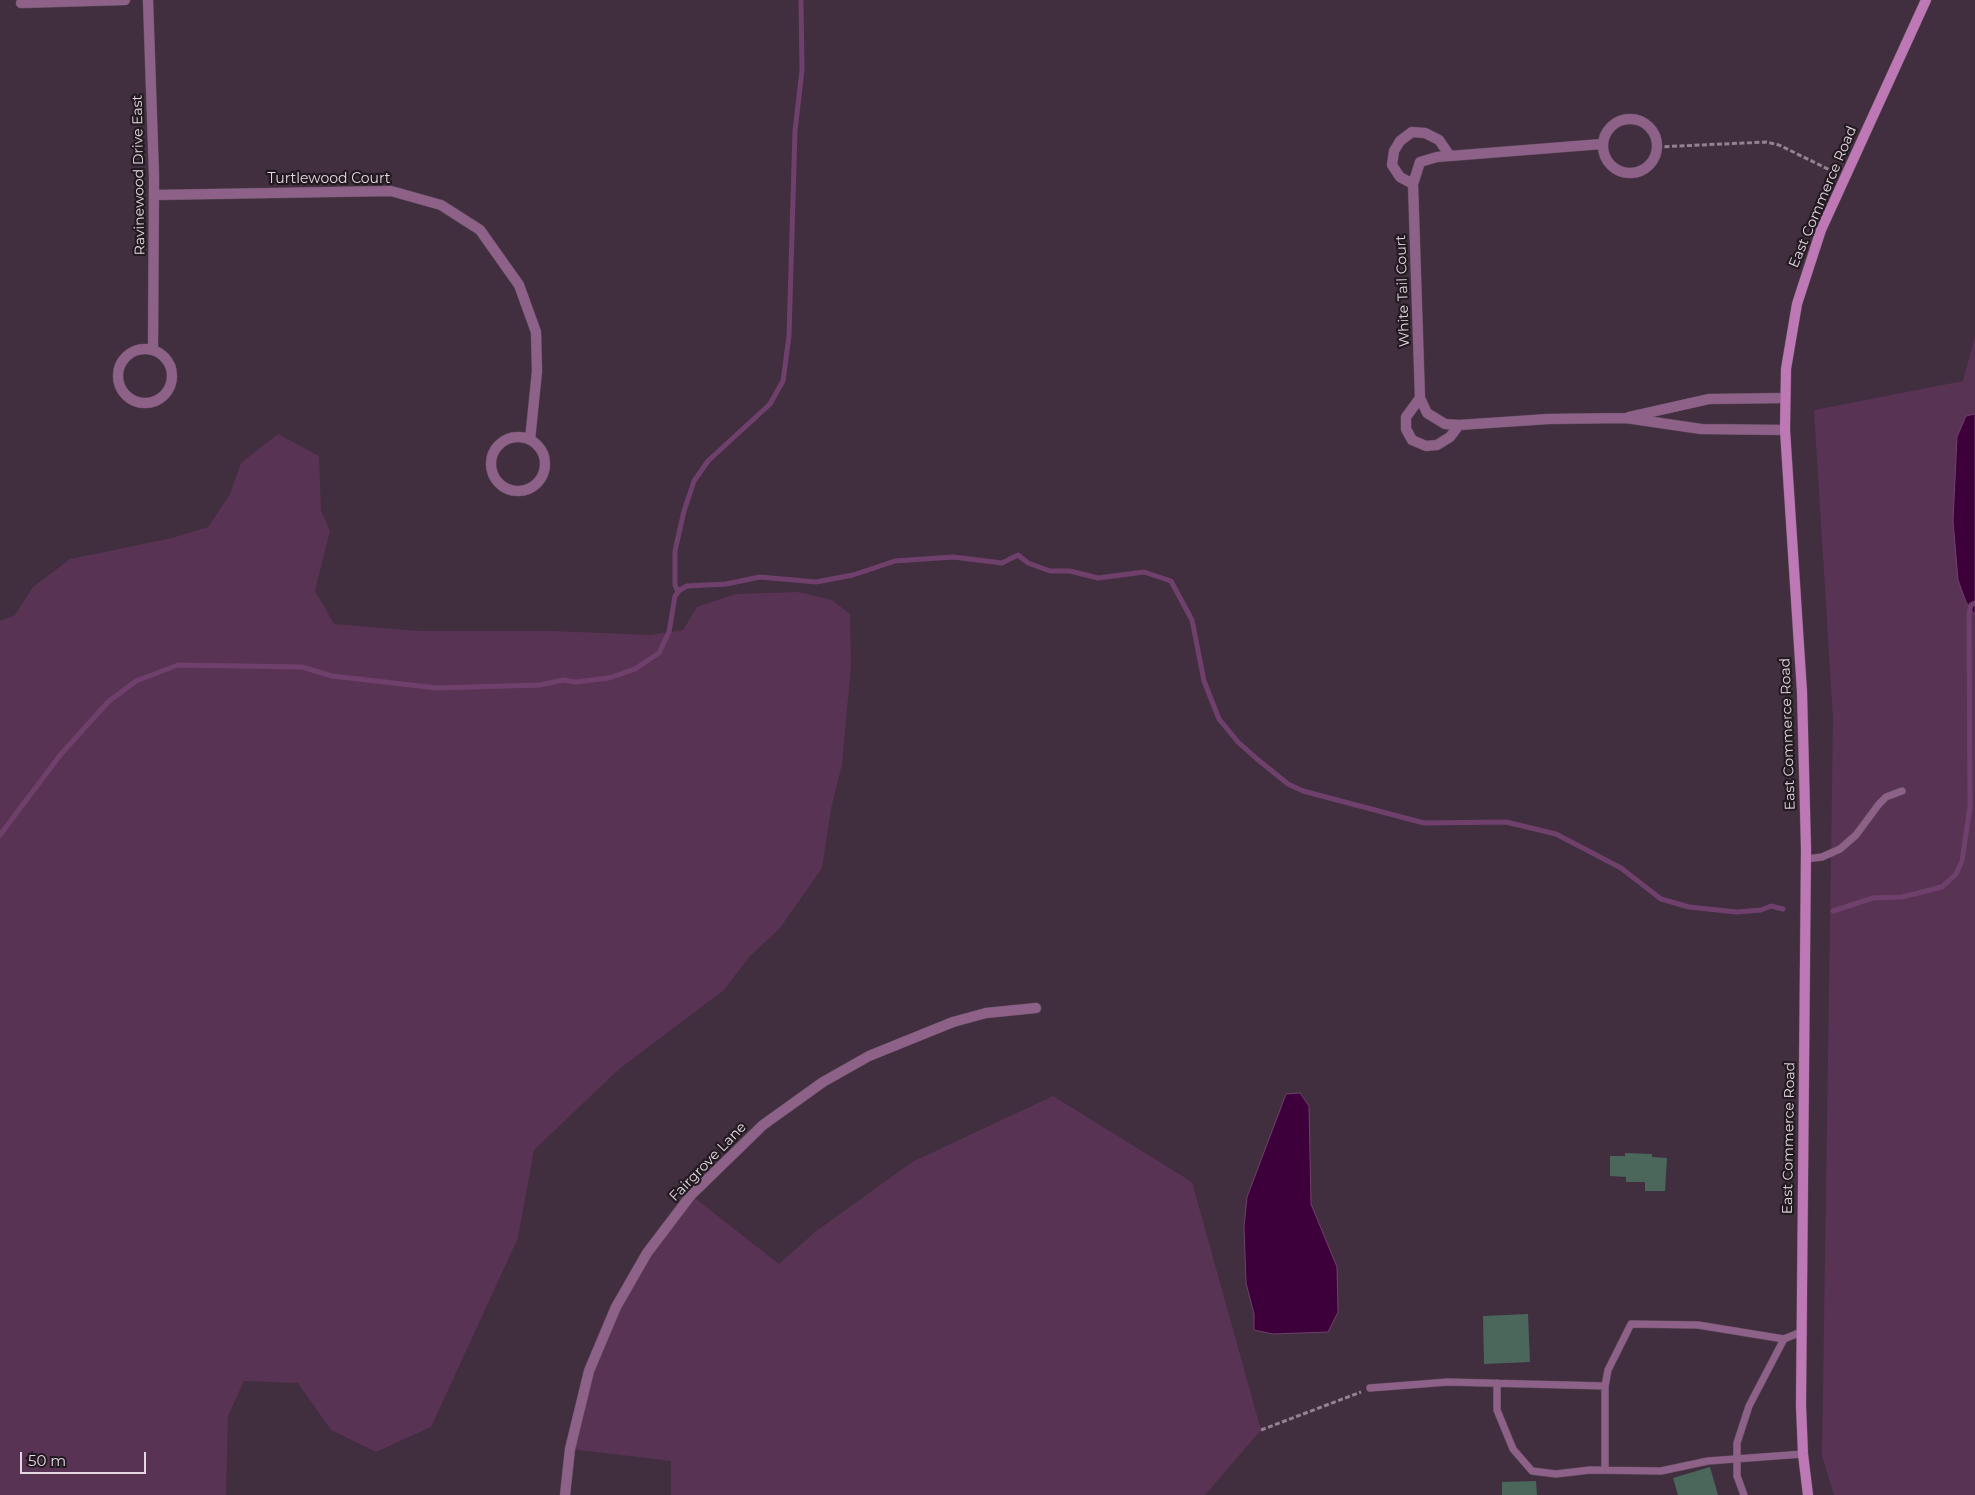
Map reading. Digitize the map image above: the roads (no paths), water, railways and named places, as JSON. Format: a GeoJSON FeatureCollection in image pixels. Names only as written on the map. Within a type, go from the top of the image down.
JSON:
{"type":"FeatureCollection","features":[{"type":"Feature","properties":{"kind":"main road","name":"East Commerce Road"},"geometry":{"type":"LineString","coordinates":[[1808,1495],[1803,1454],[1801,1332],[1806,859],[1802,702],[1785,430],[1788,352],[1799,296],[1814,248],[1844,176],[1926,0]]}},
{"type":"Feature","properties":{"kind":"street"},"geometry":{"type":"LineString","coordinates":[[21,3],[125,0]]}},
{"type":"Feature","properties":{"kind":"street","name":"Ravinewood Drive East"},"geometry":{"type":"LineString","coordinates":[[148,0],[154,195],[153,350]]}},
{"type":"Feature","properties":{"kind":"street"},"geometry":{"type":"LineString","coordinates":[[1631,118],[1648,125],[1655,135],[1657,146],[1652,162],[1642,170],[1632,173],[1623,172],[1609,164],[1603,154],[1602,144],[1607,130],[1612,124],[1631,118]]}},
{"type":"Feature","properties":{"kind":"street"},"geometry":{"type":"LineString","coordinates":[[1413,184],[1400,177],[1392,165],[1394,151],[1400,140],[1412,132],[1425,133],[1440,140],[1450,156]]}},
{"type":"Feature","properties":{"kind":"street","name":"White Tail Court"},"geometry":{"type":"LineString","coordinates":[[1420,398],[1413,184],[1420,162],[1426,159],[1450,156],[1602,144]]}},
{"type":"Feature","properties":{"kind":"street","name":"Turtlewood Court"},"geometry":{"type":"LineString","coordinates":[[154,195],[390,191],[441,205],[480,230],[519,285],[536,332],[537,370],[530,440]]}},
{"type":"Feature","properties":{"kind":"street"},"geometry":{"type":"LineString","coordinates":[[136,350],[153,350],[164,355],[171,365],[172,384],[158,401],[139,403],[125,394],[119,384],[118,374],[123,360],[128,355],[136,350]]}},
{"type":"Feature","properties":{"kind":"street"},"geometry":{"type":"LineString","coordinates":[[1420,398],[1406,418],[1406,430],[1412,440],[1426,446],[1437,445],[1450,437],[1459,425]]}},
{"type":"Feature","properties":{"kind":"street"},"geometry":{"type":"LineString","coordinates":[[1420,398],[1426,413],[1445,424],[1459,425],[1548,419],[1626,418],[1701,429],[1785,430]]}},
{"type":"Feature","properties":{"kind":"street"},"geometry":{"type":"LineString","coordinates":[[1626,418],[1709,400],[1785,398]]}},
{"type":"Feature","properties":{"kind":"street"},"geometry":{"type":"LineString","coordinates":[[519,437],[530,440],[543,454],[545,468],[540,481],[530,489],[520,492],[503,488],[492,473],[490,462],[495,448],[508,438],[519,437]]}},
{"type":"Feature","properties":{"kind":"street","name":"Fairgrove Lane"},"geometry":{"type":"LineString","coordinates":[[565,1495],[570,1449],[589,1371],[616,1307],[647,1253],[691,1195],[763,1125],[823,1082],[869,1056],[952,1022],[986,1013],[1036,1008]]}},
{"type":"Feature","properties":{"kind":"lane"},"geometry":{"type":"LineString","coordinates":[[1806,859],[1822,857],[1840,849],[1856,836],[1882,800],[1902,791]]}},
{"type":"Feature","properties":{"kind":"lane"},"geometry":{"type":"LineString","coordinates":[[1605,1470],[1605,1386],[1608,1370],[1631,1324],[1698,1325],[1784,1339],[1801,1332]]}},
{"type":"Feature","properties":{"kind":"lane"},"geometry":{"type":"LineString","coordinates":[[1744,1495],[1737,1476],[1737,1443],[1749,1406],[1784,1339]]}},
{"type":"Feature","properties":{"kind":"lane"},"geometry":{"type":"LineString","coordinates":[[1370,1388],[1448,1382],[1605,1386]]}},
{"type":"Feature","properties":{"kind":"lane"},"geometry":{"type":"LineString","coordinates":[[1497,1383],[1497,1410],[1514,1449],[1532,1471],[1556,1474],[1605,1470],[1661,1471],[1708,1461],[1803,1454]]}},
{"type":"Feature","properties":{"kind":"waterway"},"geometry":{"type":"LineString","coordinates":[[678,592],[675,585],[675,551],[684,511],[694,481],[708,461],[770,404],[783,381],[789,336],[795,131],[802,70],[801,0]]}},
{"type":"Feature","properties":{"kind":"waterway"},"geometry":{"type":"LineString","coordinates":[[0,835],[61,754],[108,702],[136,681],[178,665],[302,667],[332,676],[437,688],[540,685],[563,680],[576,682],[609,678],[635,669],[659,653],[669,632],[675,596],[687,586],[726,584],[760,577],[816,582],[853,575],[895,561],[953,557],[1002,563],[1018,555],[1028,563],[1050,571],[1070,571],[1098,578],[1144,572],[1171,581],[1192,620],[1204,681],[1219,719],[1238,742],[1257,759],[1288,784],[1303,791],[1424,823],[1506,822],[1556,834],[1621,868],[1661,899],[1689,907],[1737,912],[1761,910],[1771,906],[1783,909]]}},
{"type":"Feature","properties":{"kind":"waterway"},"geometry":{"type":"LineString","coordinates":[[1833,911],[1873,898],[1902,897],[1942,887],[1956,874],[1962,861],[1970,807],[1969,613],[1971,605],[1975,603]]}}]}
